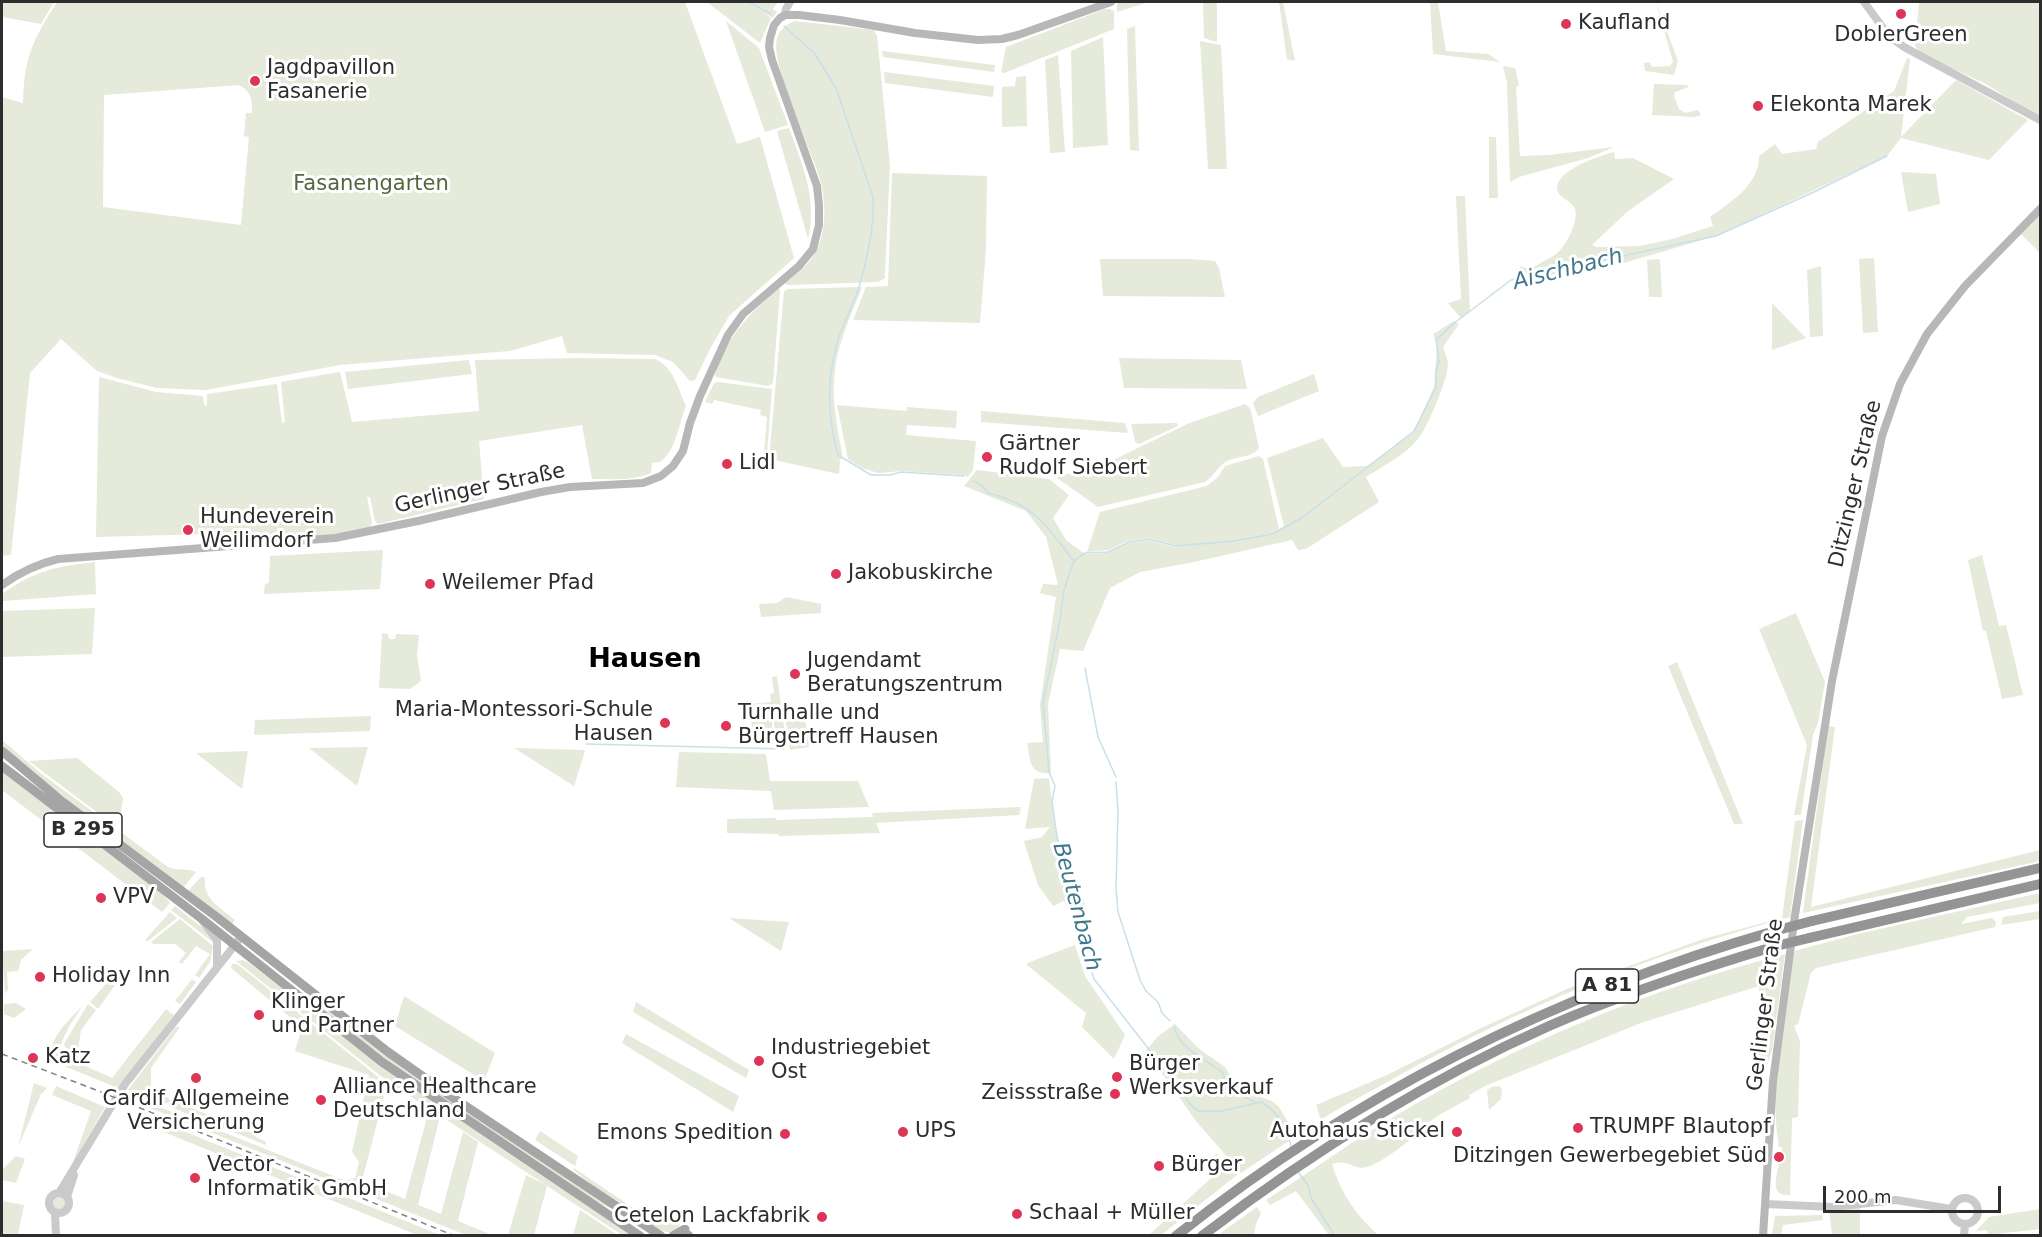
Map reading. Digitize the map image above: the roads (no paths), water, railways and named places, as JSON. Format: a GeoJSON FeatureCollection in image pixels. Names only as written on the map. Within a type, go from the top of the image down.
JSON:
{"type":"FeatureCollection","features":[{"type":"Feature","properties":{"kind":"highway","name":"A 81"},"geometry":{"type":"LineString","coordinates":[[1176,1236],[1223,1198],[1345,1116],[1500,1032],[1571,1000],[1671,962],[1778,930],[2040,868]]}},
{"type":"Feature","properties":{"kind":"highway","name":"A 81"},"geometry":{"type":"LineString","coordinates":[[1202,1236],[1233,1212],[1354,1131],[1439,1080],[1551,1025],[1675,978],[1776,946],[2040,884]]}},
{"type":"Feature","properties":{"kind":"main road"},"geometry":{"type":"LineString","coordinates":[[785,15],[830,18],[915,33],[978,40],[1018,35],[1111,2]]}},
{"type":"Feature","properties":{"kind":"main road","name":"Gerlinger Straße"},"geometry":{"type":"LineString","coordinates":[[2,585],[24,570],[58,559],[335,538],[541,492],[643,483],[668,472],[683,451],[699,399],[728,335],[743,314],[808,257],[817,239],[819,205],[817,186],[769,47],[774,25],[785,15]]}},
{"type":"Feature","properties":{"kind":"main road","name":"Ditzinger Straße"},"geometry":{"type":"LineString","coordinates":[[1810,815],[1832,681],[1853,577],[1882,436],[1897,392],[1918,348],[1944,310],[2040,209]]}},
{"type":"Feature","properties":{"kind":"main road","name":"B 295"},"geometry":{"type":"LineString","coordinates":[[2,751],[68,805],[418,1074],[661,1235]]}},
{"type":"Feature","properties":{"kind":"main road","name":"B 295"},"geometry":{"type":"LineString","coordinates":[[2,766],[411,1083],[640,1236]]}},
{"type":"Feature","properties":{"kind":"main road","name":"Gerlinger Straße"},"geometry":{"type":"LineString","coordinates":[[1763,1236],[1775,1068],[1810,815]]}},
{"type":"Feature","properties":{"kind":"main road"},"geometry":{"type":"LineString","coordinates":[[673,1236],[687,1233]]}},
{"type":"Feature","properties":{"kind":"street"},"geometry":{"type":"LineString","coordinates":[[785,15],[790,2]]}},
{"type":"Feature","properties":{"kind":"street"},"geometry":{"type":"LineString","coordinates":[[1864,2],[1889,36],[1905,47],[2040,120]]}},
{"type":"Feature","properties":{"kind":"street"},"geometry":{"type":"LineString","coordinates":[[202,919],[217,940],[217,967]]}},
{"type":"Feature","properties":{"kind":"street"},"geometry":{"type":"LineString","coordinates":[[58,1213],[50,1206],[50,1200],[59,1193],[125,1084],[242,937]]}},
{"type":"Feature","properties":{"kind":"street"},"geometry":{"type":"LineString","coordinates":[[58,1213],[69,1206],[67,1197],[76,1166]]}},
{"type":"Feature","properties":{"kind":"street"},"geometry":{"type":"LineString","coordinates":[[59,1193],[67,1197]]}},
{"type":"Feature","properties":{"kind":"street"},"geometry":{"type":"LineString","coordinates":[[1960,1198],[1969,1198],[1973,1201],[1978,1213],[1973,1221],[1965,1224],[1954,1220],[1951,1209],[1960,1198]]}},
{"type":"Feature","properties":{"kind":"street"},"geometry":{"type":"LineString","coordinates":[[1766,1204],[1832,1207],[1896,1200],[1951,1209]]}},
{"type":"Feature","properties":{"kind":"street"},"geometry":{"type":"LineString","coordinates":[[56,1236],[58,1213]]}},
{"type":"Feature","properties":{"kind":"street"},"geometry":{"type":"LineString","coordinates":[[1964,1236],[1965,1224]]}},
{"type":"Feature","properties":{"kind":"waterway"},"geometry":{"type":"LineString","coordinates":[[749,2],[771,14]]}},
{"type":"Feature","properties":{"kind":"waterway"},"geometry":{"type":"LineString","coordinates":[[784,26],[815,54],[836,88],[873,197],[872,230],[865,266],[838,339],[831,374],[831,415],[838,455],[871,475],[890,475],[901,472],[964,476]]}},
{"type":"Feature","properties":{"kind":"waterway","name":"Aischbach"},"geometry":{"type":"LineString","coordinates":[[1074,561],[1085,553],[1108,552],[1129,542],[1149,539],[1175,546],[1234,541],[1273,534],[1303,517],[1414,431],[1436,387],[1439,361],[1436,340],[1453,324],[1511,280],[1716,236],[1887,156]]}},
{"type":"Feature","properties":{"kind":"waterway"},"geometry":{"type":"LineString","coordinates":[[973,481],[983,486],[988,493],[1004,497],[1028,510],[1047,526],[1073,560]]}},
{"type":"Feature","properties":{"kind":"waterway","name":"Beutenbach"},"geometry":{"type":"LineString","coordinates":[[1074,561],[1064,590],[1043,702],[1049,772],[1055,786],[1052,801],[1057,837],[1064,873],[1077,905],[1082,946],[1094,979],[1189,1103],[1198,1111],[1222,1111],[1261,1102],[1282,1121],[1291,1147]]}},
{"type":"Feature","properties":{"kind":"waterway"},"geometry":{"type":"LineString","coordinates":[[1085,668],[1098,737],[1116,777]]}},
{"type":"Feature","properties":{"kind":"waterway"},"geometry":{"type":"LineString","coordinates":[[586,744],[784,749]]}},
{"type":"Feature","properties":{"kind":"waterway"},"geometry":{"type":"LineString","coordinates":[[1116,782],[1118,912],[1140,980],[1170,1021]]}},
{"type":"Feature","properties":{"kind":"waterway"},"geometry":{"type":"LineString","coordinates":[[1174,1026],[1176,1034],[1186,1047],[1221,1071],[1224,1082],[1235,1092],[1255,1102]]}},
{"type":"Feature","properties":{"kind":"waterway","name":"Beutenbach"},"geometry":{"type":"LineString","coordinates":[[1298,1172],[1308,1185],[1311,1198],[1335,1236]]}},
{"type":"Feature","properties":{"kind":"railway"},"geometry":{"type":"LineString","coordinates":[[2,1054],[455,1236]]}},
{"type":"Feature","properties":{"kind":"place","name":"DoblerGreen"},"geometry":{"type":"Point","coordinates":[1901,14]}},
{"type":"Feature","properties":{"kind":"place","name":"Kaufland"},"geometry":{"type":"Point","coordinates":[1566,24]}},
{"type":"Feature","properties":{"kind":"place","name":"Jagdpavillon Fasanerie"},"geometry":{"type":"Point","coordinates":[255,81]}},
{"type":"Feature","properties":{"kind":"place","name":"Elekonta Marek"},"geometry":{"type":"Point","coordinates":[1758,106]}},
{"type":"Feature","properties":{"kind":"place","name":"Gärtner Rudolf Siebert"},"geometry":{"type":"Point","coordinates":[987,457]}},
{"type":"Feature","properties":{"kind":"place","name":"Lidl"},"geometry":{"type":"Point","coordinates":[727,464]}},
{"type":"Feature","properties":{"kind":"place","name":"Hundeverein Weilimdorf"},"geometry":{"type":"Point","coordinates":[188,530]}},
{"type":"Feature","properties":{"kind":"place","name":"Jakobuskirche"},"geometry":{"type":"Point","coordinates":[836,574]}},
{"type":"Feature","properties":{"kind":"place","name":"Weilemer Pfad"},"geometry":{"type":"Point","coordinates":[430,584]}},
{"type":"Feature","properties":{"kind":"place","name":"Jugendamt Beratungszentrum"},"geometry":{"type":"Point","coordinates":[795,674]}},
{"type":"Feature","properties":{"kind":"place","name":"Maria-Montessori-Schule Hausen"},"geometry":{"type":"Point","coordinates":[665,723]}},
{"type":"Feature","properties":{"kind":"place","name":"Turnhalle und Bürgertreff Hausen"},"geometry":{"type":"Point","coordinates":[726,726]}},
{"type":"Feature","properties":{"kind":"place","name":"VPV"},"geometry":{"type":"Point","coordinates":[101,898]}},
{"type":"Feature","properties":{"kind":"place","name":"Holiday Inn"},"geometry":{"type":"Point","coordinates":[40,977]}},
{"type":"Feature","properties":{"kind":"place","name":"Klinger und Partner"},"geometry":{"type":"Point","coordinates":[259,1015]}},
{"type":"Feature","properties":{"kind":"place","name":"Katz"},"geometry":{"type":"Point","coordinates":[33,1058]}},
{"type":"Feature","properties":{"kind":"place","name":"Industriegebiet Ost"},"geometry":{"type":"Point","coordinates":[759,1061]}},
{"type":"Feature","properties":{"kind":"place","name":"Bürger Werksverkauf"},"geometry":{"type":"Point","coordinates":[1117,1077]}},
{"type":"Feature","properties":{"kind":"place","name":"Cardif Allgemeine Versicherung"},"geometry":{"type":"Point","coordinates":[196,1078]}},
{"type":"Feature","properties":{"kind":"place","name":"Zeissstraße"},"geometry":{"type":"Point","coordinates":[1115,1094]}},
{"type":"Feature","properties":{"kind":"place","name":"Alliance Healthcare Deutschland"},"geometry":{"type":"Point","coordinates":[321,1100]}},
{"type":"Feature","properties":{"kind":"place","name":"TRUMPF Blautopf"},"geometry":{"type":"Point","coordinates":[1578,1128]}},
{"type":"Feature","properties":{"kind":"place","name":"UPS"},"geometry":{"type":"Point","coordinates":[903,1132]}},
{"type":"Feature","properties":{"kind":"place","name":"Autohaus Stickel"},"geometry":{"type":"Point","coordinates":[1457,1132]}},
{"type":"Feature","properties":{"kind":"place","name":"Emons Spedition"},"geometry":{"type":"Point","coordinates":[785,1134]}},
{"type":"Feature","properties":{"kind":"place","name":"Ditzingen Gewerbegebiet Süd"},"geometry":{"type":"Point","coordinates":[1779,1157]}},
{"type":"Feature","properties":{"kind":"place","name":"Bürger"},"geometry":{"type":"Point","coordinates":[1159,1166]}},
{"type":"Feature","properties":{"kind":"place","name":"Vector Informatik GmbH"},"geometry":{"type":"Point","coordinates":[195,1178]}},
{"type":"Feature","properties":{"kind":"place","name":"Schaal + Müller"},"geometry":{"type":"Point","coordinates":[1017,1214]}},
{"type":"Feature","properties":{"kind":"place","name":"Cetelon Lackfabrik"},"geometry":{"type":"Point","coordinates":[822,1217]}},
{"type":"Feature","properties":{"kind":"district","name":"Hausen"},"geometry":{"type":"Point","coordinates":[645,660]}},
{"type":"Feature","properties":{"kind":"park label","name":"Fasanengarten"},"geometry":{"type":"Point","coordinates":[371,185]}}]}
